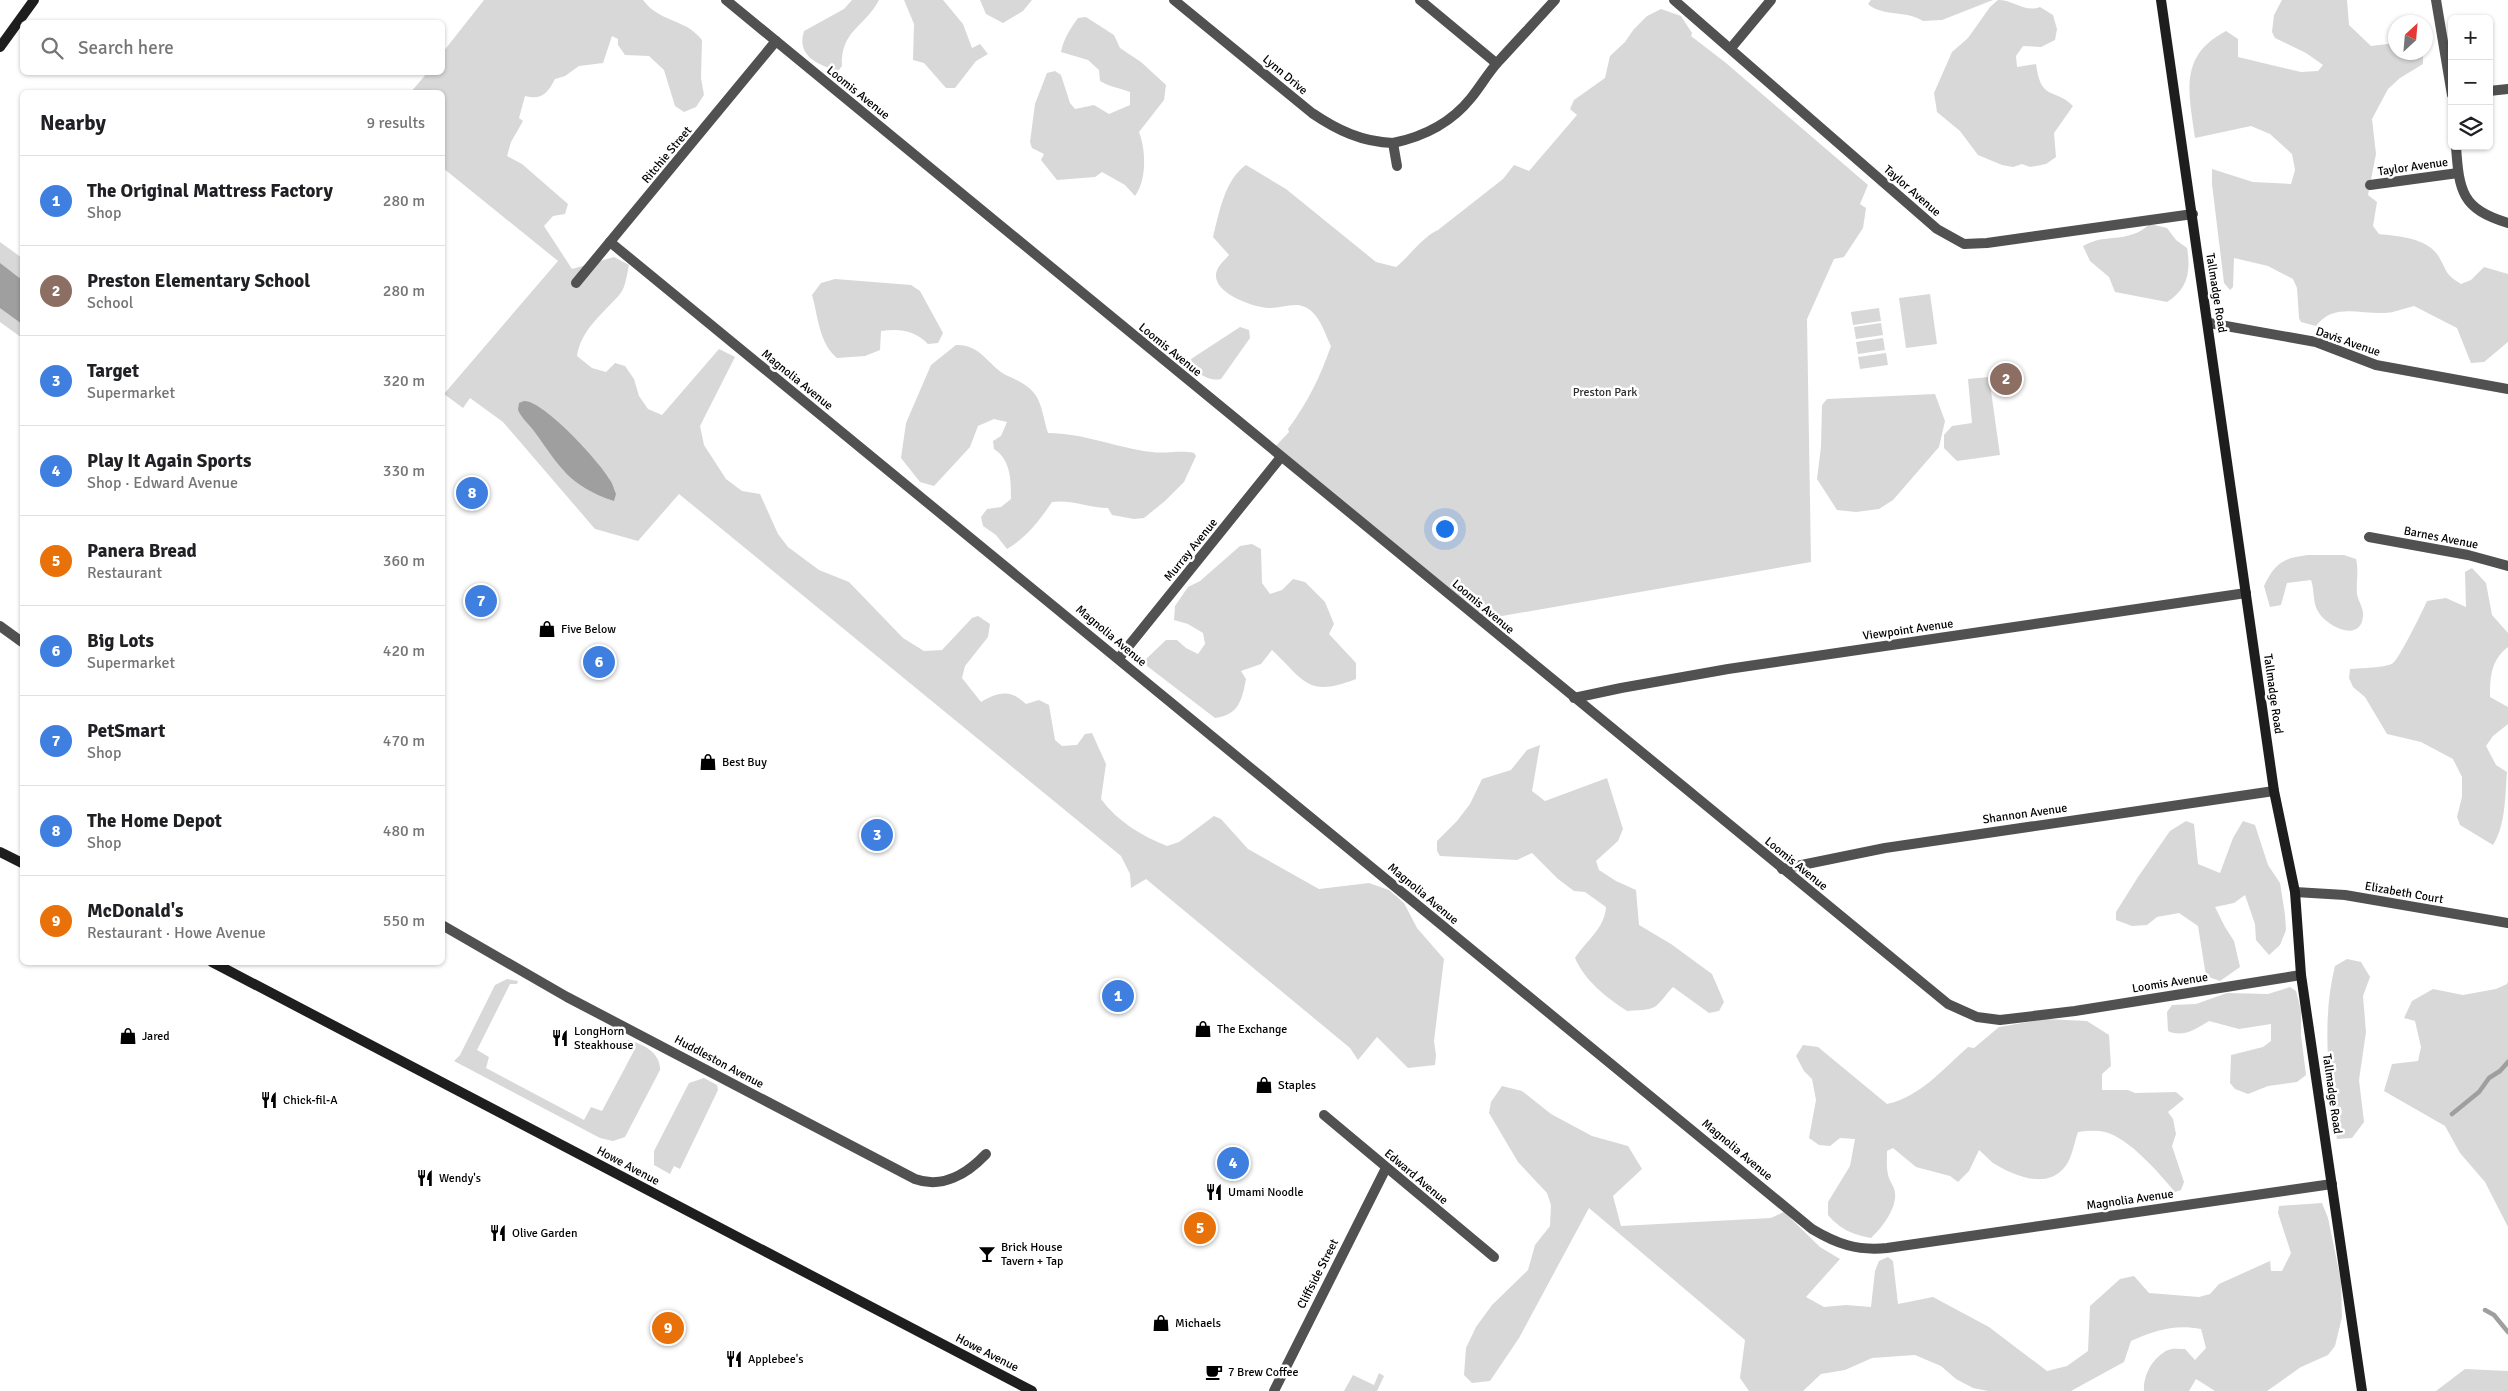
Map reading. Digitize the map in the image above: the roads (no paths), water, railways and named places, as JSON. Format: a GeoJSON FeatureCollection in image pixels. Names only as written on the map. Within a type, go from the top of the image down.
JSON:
{"type":"FeatureCollection","features":[{"type":"Feature","properties":{"kind":"street"},"geometry":{"type":"LineString","coordinates":[[0,47],[34,0]]}},
{"type":"Feature","properties":{"kind":"street","name":"Loomis Avenue"},"geometry":{"type":"LineString","coordinates":[[726,0],[1942,999],[1967,1014],[2000,1020],[2075,1011],[2301,976]]}},
{"type":"Feature","properties":{"kind":"street","name":"Lynn Drive"},"geometry":{"type":"LineString","coordinates":[[1174,0],[1312,113],[1358,138],[1377,143],[1393,143],[1412,139],[1428,132],[1452,116],[1469,101],[1496,63],[1555,0]]}},
{"type":"Feature","properties":{"kind":"street"},"geometry":{"type":"LineString","coordinates":[[1420,0],[1496,63]]}},
{"type":"Feature","properties":{"kind":"street","name":"Taylor Avenue"},"geometry":{"type":"LineString","coordinates":[[1674,0],[1937,229],[1964,244],[1987,243],[2193,214]]}},
{"type":"Feature","properties":{"kind":"street"},"geometry":{"type":"LineString","coordinates":[[1731,48],[1771,0]]}},
{"type":"Feature","properties":{"kind":"street","name":"Tallmadge Road"},"geometry":{"type":"LineString","coordinates":[[2161,0],[2274,791],[2295,892],[2301,976],[2362,1391]]}},
{"type":"Feature","properties":{"kind":"street"},"geometry":{"type":"LineString","coordinates":[[2436,0],[2448,71]]}},
{"type":"Feature","properties":{"kind":"street","name":"Ritchie Street"},"geometry":{"type":"LineString","coordinates":[[576,283],[776,41]]}},
{"type":"Feature","properties":{"kind":"street"},"geometry":{"type":"LineString","coordinates":[[2493,91],[2508,89]]}},
{"type":"Feature","properties":{"kind":"street"},"geometry":{"type":"LineString","coordinates":[[1393,143],[1397,166]]}},
{"type":"Feature","properties":{"kind":"street"},"geometry":{"type":"LineString","coordinates":[[2456,150],[2458,174],[2466,197],[2476,210],[2486,217],[2508,223]]}},
{"type":"Feature","properties":{"kind":"street","name":"Taylor Avenue"},"geometry":{"type":"LineString","coordinates":[[2370,185],[2458,174]]}},
{"type":"Feature","properties":{"kind":"street","name":"Magnolia Avenue"},"geometry":{"type":"LineString","coordinates":[[610,242],[1119,658],[1271,787],[1812,1229],[1839,1244],[1860,1250],[1893,1248],[2332,1184]]}},
{"type":"Feature","properties":{"kind":"street","name":"Davis Avenue"},"geometry":{"type":"LineString","coordinates":[[2208,323],[2316,342],[2376,365],[2508,389]]}},
{"type":"Feature","properties":{"kind":"street","name":"Murray Avenue"},"geometry":{"type":"LineString","coordinates":[[1119,658],[1281,457]]}},
{"type":"Feature","properties":{"kind":"street","name":"Barnes Avenue"},"geometry":{"type":"LineString","coordinates":[[2369,537],[2468,555],[2508,566]]}},
{"type":"Feature","properties":{"kind":"street","name":"Viewpoint Avenue"},"geometry":{"type":"LineString","coordinates":[[1574,698],[1728,669],[2246,593]]}},
{"type":"Feature","properties":{"kind":"street"},"geometry":{"type":"LineString","coordinates":[[0,626],[20,641]]}},
{"type":"Feature","properties":{"kind":"street","name":"Shannon Avenue"},"geometry":{"type":"LineString","coordinates":[[1782,868],[1885,848],[2274,791]]}},
{"type":"Feature","properties":{"kind":"street"},"geometry":{"type":"LineString","coordinates":[[0,852],[20,862]]}},
{"type":"Feature","properties":{"kind":"street","name":"Elizabeth Court"},"geometry":{"type":"LineString","coordinates":[[2295,892],[2345,895],[2508,923]]}},
{"type":"Feature","properties":{"kind":"street","name":"Huddleston Avenue"},"geometry":{"type":"LineString","coordinates":[[445,927],[566,997],[914,1179],[930,1183],[957,1178],[972,1168],[986,1154]]}},
{"type":"Feature","properties":{"kind":"street","name":"Howe Avenue"},"geometry":{"type":"LineString","coordinates":[[218,965],[1032,1391]]}},
{"type":"Feature","properties":{"kind":"street","name":"Edward Avenue"},"geometry":{"type":"LineString","coordinates":[[1324,1115],[1494,1257]]}},
{"type":"Feature","properties":{"kind":"street","name":"Cliffside Street"},"geometry":{"type":"LineString","coordinates":[[1274,1391],[1386,1168]]}},
{"type":"Feature","properties":{"kind":"waterway"},"geometry":{"type":"LineString","coordinates":[[2452,1114],[2479,1092],[2489,1078],[2500,1071],[2508,1062]]}},
{"type":"Feature","properties":{"kind":"waterway"},"geometry":{"type":"LineString","coordinates":[[2485,1310],[2494,1315],[2508,1332]]}},
{"type":"Feature","properties":{"kind":"place","name":"Preston Elementary School"},"geometry":{"type":"Point","coordinates":[2006,379]}},
{"type":"Feature","properties":{"kind":"place","name":"The Home Depot"},"geometry":{"type":"Point","coordinates":[472,493]}},
{"type":"Feature","properties":{"kind":"place","name":"PetSmart"},"geometry":{"type":"Point","coordinates":[481,601]}},
{"type":"Feature","properties":{"kind":"place","name":"Five Below"},"geometry":{"type":"Point","coordinates":[547,629]}},
{"type":"Feature","properties":{"kind":"place","name":"Big Lots"},"geometry":{"type":"Point","coordinates":[599,662]}},
{"type":"Feature","properties":{"kind":"place","name":"Best Buy"},"geometry":{"type":"Point","coordinates":[708,762]}},
{"type":"Feature","properties":{"kind":"place","name":"Target"},"geometry":{"type":"Point","coordinates":[877,835]}},
{"type":"Feature","properties":{"kind":"place","name":"The Original Mattress Factory"},"geometry":{"type":"Point","coordinates":[1118,996]}},
{"type":"Feature","properties":{"kind":"place","name":"The Exchange"},"geometry":{"type":"Point","coordinates":[1203,1029]}},
{"type":"Feature","properties":{"kind":"place","name":"Jared"},"geometry":{"type":"Point","coordinates":[128,1036]}},
{"type":"Feature","properties":{"kind":"place","name":"LongHorn Steakhouse"},"geometry":{"type":"Point","coordinates":[560,1038]}},
{"type":"Feature","properties":{"kind":"place","name":"Staples"},"geometry":{"type":"Point","coordinates":[1264,1085]}},
{"type":"Feature","properties":{"kind":"place","name":"Chick-fil-A"},"geometry":{"type":"Point","coordinates":[269,1100]}},
{"type":"Feature","properties":{"kind":"place","name":"Play It Again Sports"},"geometry":{"type":"Point","coordinates":[1233,1163]}},
{"type":"Feature","properties":{"kind":"place","name":"Wendy's"},"geometry":{"type":"Point","coordinates":[425,1178]}},
{"type":"Feature","properties":{"kind":"place","name":"Umami Noodle"},"geometry":{"type":"Point","coordinates":[1214,1192]}},
{"type":"Feature","properties":{"kind":"place","name":"Panera Bread"},"geometry":{"type":"Point","coordinates":[1200,1228]}},
{"type":"Feature","properties":{"kind":"place","name":"Olive Garden"},"geometry":{"type":"Point","coordinates":[498,1233]}},
{"type":"Feature","properties":{"kind":"place","name":"Brick House Tavern + Tap"},"geometry":{"type":"Point","coordinates":[987,1254]}},
{"type":"Feature","properties":{"kind":"place","name":"Michaels"},"geometry":{"type":"Point","coordinates":[1161,1323]}},
{"type":"Feature","properties":{"kind":"place","name":"McDonald's"},"geometry":{"type":"Point","coordinates":[668,1328]}},
{"type":"Feature","properties":{"kind":"place","name":"Applebee's"},"geometry":{"type":"Point","coordinates":[734,1359]}},
{"type":"Feature","properties":{"kind":"place","name":"7 Brew Coffee"},"geometry":{"type":"Point","coordinates":[1214,1372]}},
{"type":"Feature","properties":{"kind":"park label","name":"Preston Park"},"geometry":{"type":"Point","coordinates":[1605,392]}}]}
